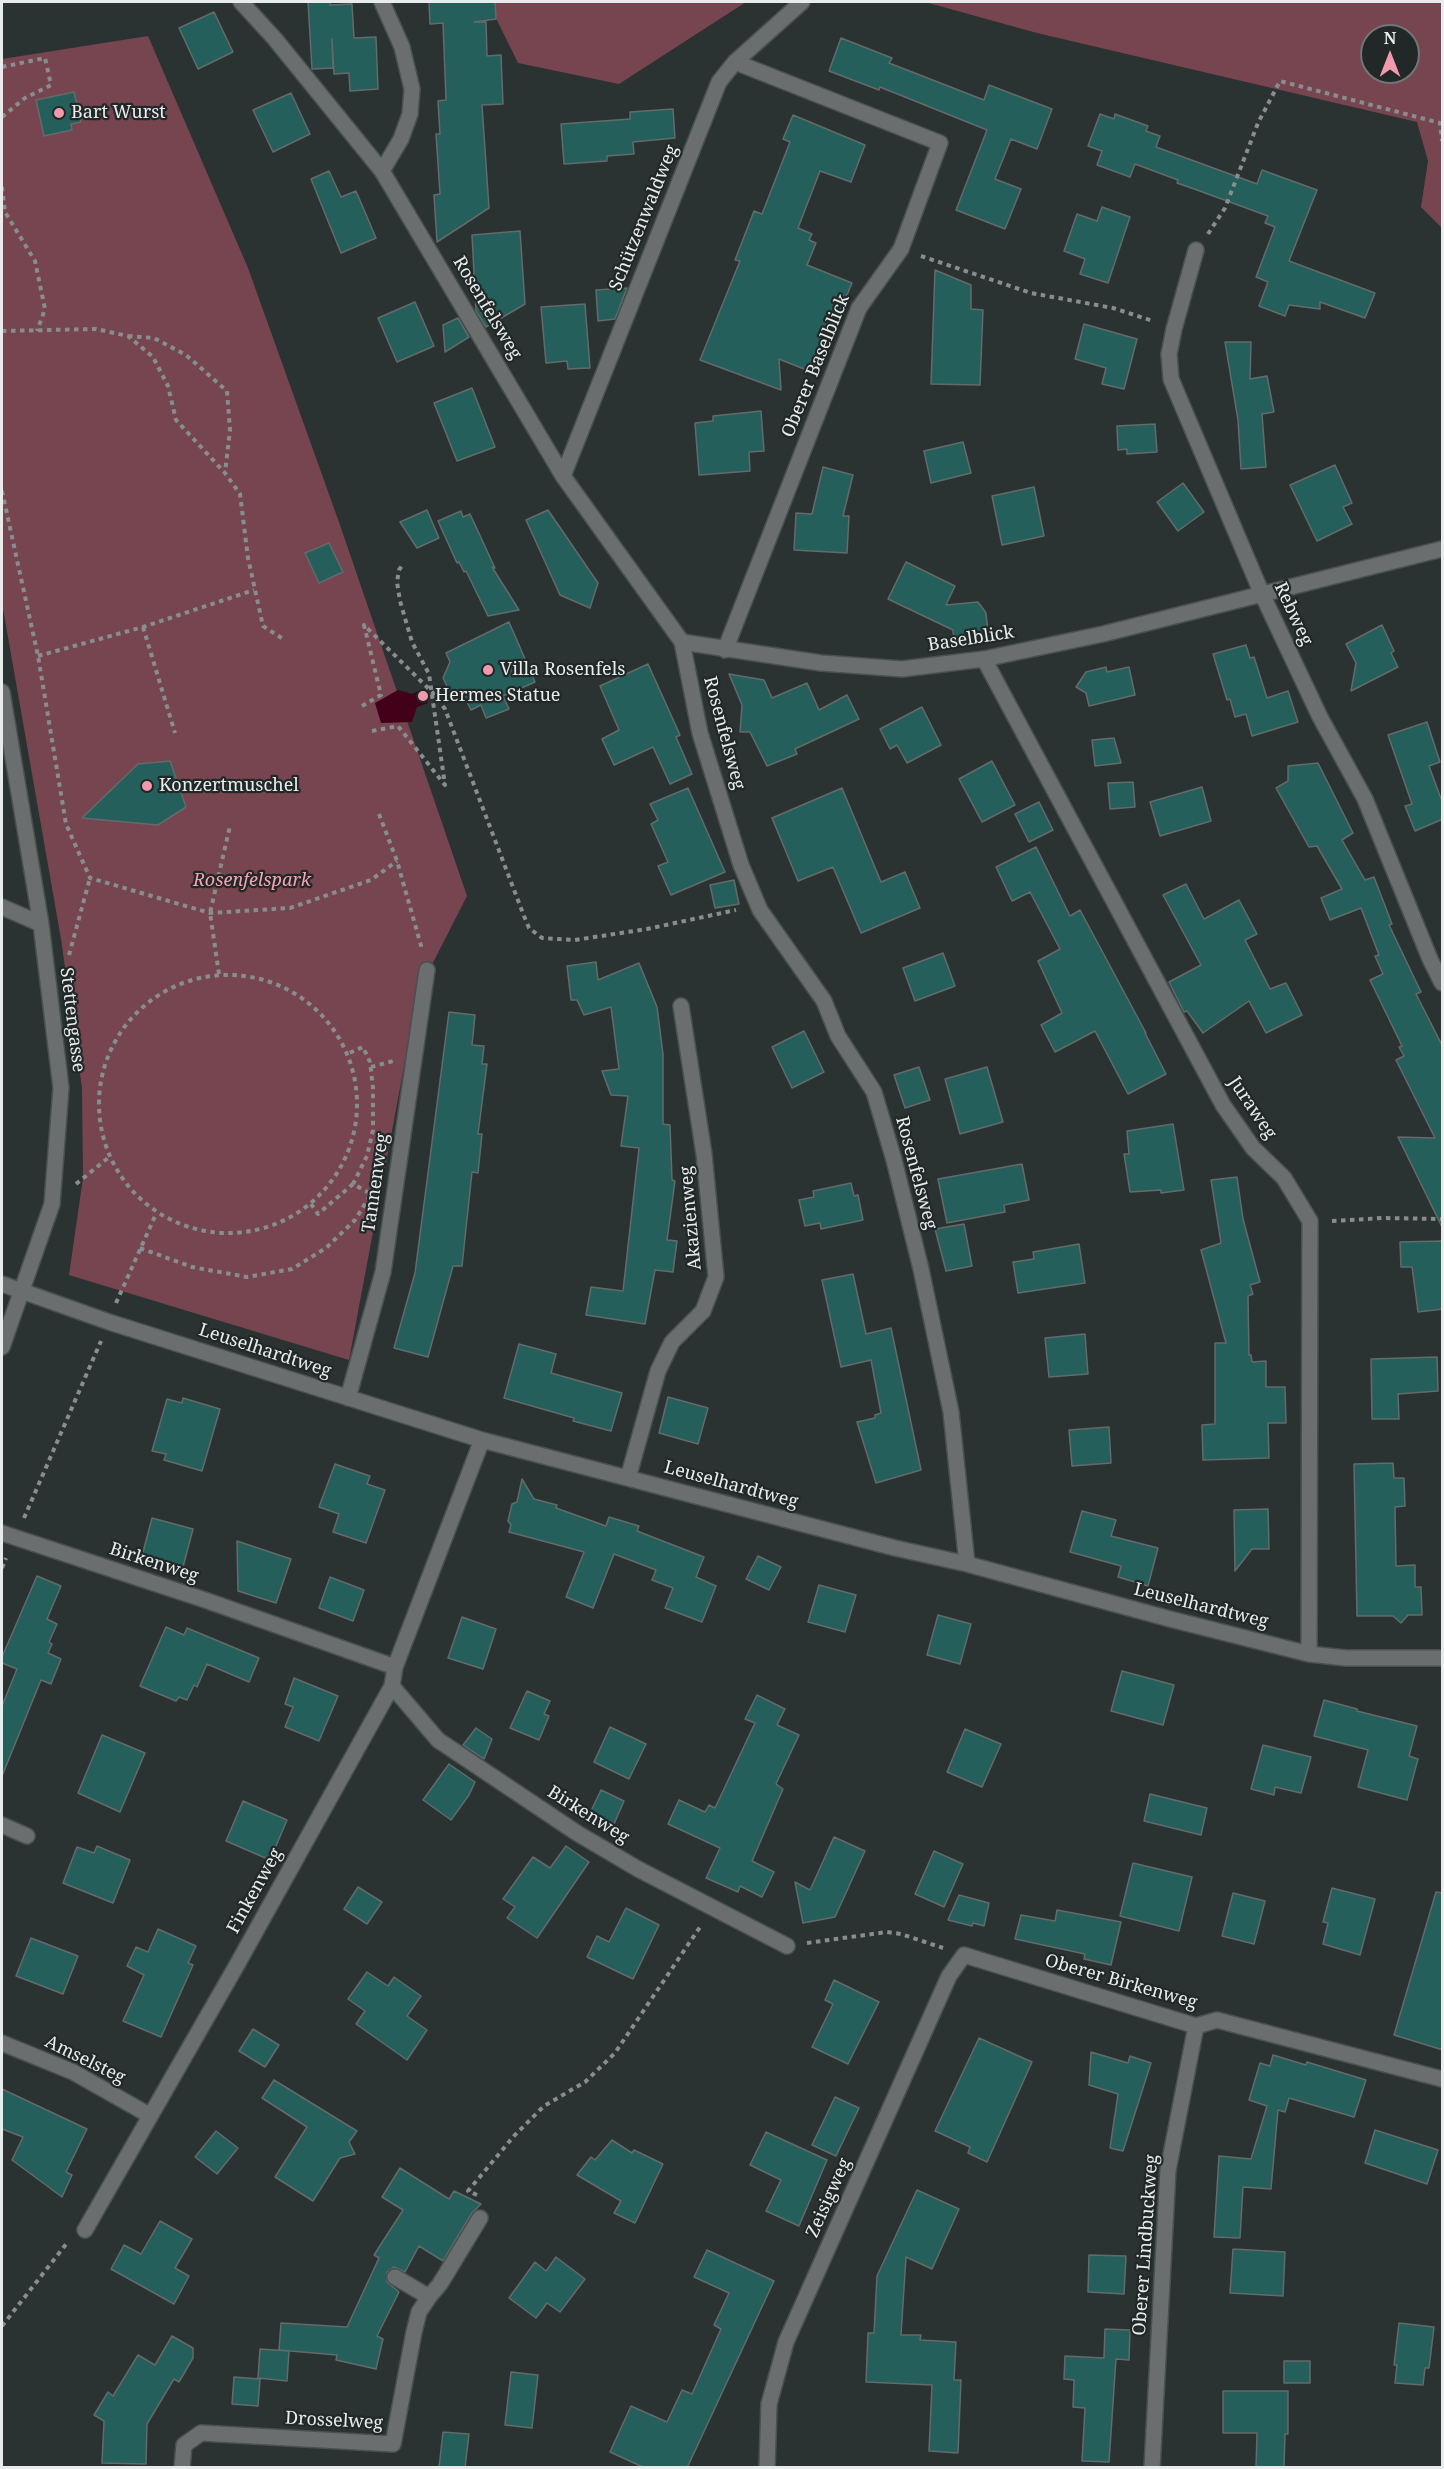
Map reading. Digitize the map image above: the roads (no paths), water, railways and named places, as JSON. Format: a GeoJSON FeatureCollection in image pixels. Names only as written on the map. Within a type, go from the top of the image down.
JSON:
{"type":"FeatureCollection","features":[{"type":"Feature","properties":{"kind":"street","name":"Rosenfelsweg"},"geometry":{"type":"LineString","coordinates":[[241,2],[275,39],[382,171],[563,476],[682,642],[700,733],[741,865],[757,904],[824,1001],[838,1036],[874,1092],[894,1160],[921,1269],[951,1412],[967,1563]]}},
{"type":"Feature","properties":{"kind":"street"},"geometry":{"type":"LineString","coordinates":[[382,2],[402,47],[412,89],[410,114],[401,139],[382,171]]}},
{"type":"Feature","properties":{"kind":"street","name":"Schützenwaldweg"},"geometry":{"type":"LineString","coordinates":[[563,476],[719,82],[735,62],[802,2]]}},
{"type":"Feature","properties":{"kind":"street","name":"Oberer Baselblick"},"geometry":{"type":"LineString","coordinates":[[725,650],[859,308],[901,249],[940,143],[735,62]]}},
{"type":"Feature","properties":{"kind":"street","name":"Rebweg"},"geometry":{"type":"LineString","coordinates":[[1197,250],[1169,354],[1172,379],[1262,594],[1320,717],[1365,799],[1430,959],[1443,983]]}},
{"type":"Feature","properties":{"kind":"street","name":"Baselblick"},"geometry":{"type":"LineString","coordinates":[[682,642],[821,663],[902,669],[984,659],[1103,634],[1443,549]]}},
{"type":"Feature","properties":{"kind":"street","name":"Juraweg"},"geometry":{"type":"LineString","coordinates":[[984,659],[1223,1106],[1253,1148],[1284,1178],[1310,1221],[1309,1654]]}},
{"type":"Feature","properties":{"kind":"street","name":"Stettengasse"},"geometry":{"type":"LineString","coordinates":[[2,692],[7,769],[41,924],[61,1088],[52,1204],[2,1347]]}},
{"type":"Feature","properties":{"kind":"street"},"geometry":{"type":"LineString","coordinates":[[2,906],[41,924]]}},
{"type":"Feature","properties":{"kind":"street","name":"Tannenweg"},"geometry":{"type":"LineString","coordinates":[[348,1398],[382,1272],[427,970]]}},
{"type":"Feature","properties":{"kind":"street","name":"Akazienweg"},"geometry":{"type":"LineString","coordinates":[[628,1478],[658,1371],[672,1342],[703,1311],[716,1276],[704,1154],[681,1006]]}},
{"type":"Feature","properties":{"kind":"street","name":"Leuselhardtweg"},"geometry":{"type":"LineString","coordinates":[[2,1284],[109,1322],[482,1440],[895,1548],[967,1563],[1170,1619],[1309,1654],[1346,1658],[1443,1658]]}},
{"type":"Feature","properties":{"kind":"street","name":"Finkenweg"},"geometry":{"type":"LineString","coordinates":[[85,2230],[238,1963],[392,1686],[395,1667],[482,1440]]}},
{"type":"Feature","properties":{"kind":"street","name":"Birkenweg"},"geometry":{"type":"LineString","coordinates":[[8,1535],[395,1667]]}},
{"type":"Feature","properties":{"kind":"street","name":"Birkenweg"},"geometry":{"type":"LineString","coordinates":[[392,1686],[438,1740],[577,1833],[638,1869],[787,1946]]}},
{"type":"Feature","properties":{"kind":"street"},"geometry":{"type":"LineString","coordinates":[[2,1825],[27,1836]]}},
{"type":"Feature","properties":{"kind":"street","name":"Oberer Birkenweg"},"geometry":{"type":"LineString","coordinates":[[964,1955],[1196,2026],[1217,2020],[1443,2079]]}},
{"type":"Feature","properties":{"kind":"street","name":"Zeisigweg"},"geometry":{"type":"LineString","coordinates":[[767,2468],[769,2404],[786,2342],[950,1976],[964,1955]]}},
{"type":"Feature","properties":{"kind":"street","name":"Oberer Lindbuckweg"},"geometry":{"type":"LineString","coordinates":[[1152,2468],[1168,2170],[1196,2026]]}},
{"type":"Feature","properties":{"kind":"street","name":"Amselsteg"},"geometry":{"type":"LineString","coordinates":[[2,2043],[73,2072],[149,2115]]}},
{"type":"Feature","properties":{"kind":"street","name":"Drosselweg"},"geometry":{"type":"LineString","coordinates":[[182,2468],[184,2445],[201,2433],[393,2444],[419,2312],[440,2283],[480,2218]]}},
{"type":"Feature","properties":{"kind":"street"},"geometry":{"type":"LineString","coordinates":[[395,2277],[429,2297]]}},
{"type":"Feature","properties":{"kind":"place","name":"Bart Wurst"},"geometry":{"type":"Point","coordinates":[59,113]}},
{"type":"Feature","properties":{"kind":"place","name":"Villa Rosenfels"},"geometry":{"type":"Point","coordinates":[488,670]}},
{"type":"Feature","properties":{"kind":"place","name":"Hermes Statue"},"geometry":{"type":"Point","coordinates":[423,696]}},
{"type":"Feature","properties":{"kind":"place","name":"Konzertmuschel"},"geometry":{"type":"Point","coordinates":[147,786]}},
{"type":"Feature","properties":{"kind":"park label","name":"Rosenfelspark"},"geometry":{"type":"Point","coordinates":[252,881]}}]}
